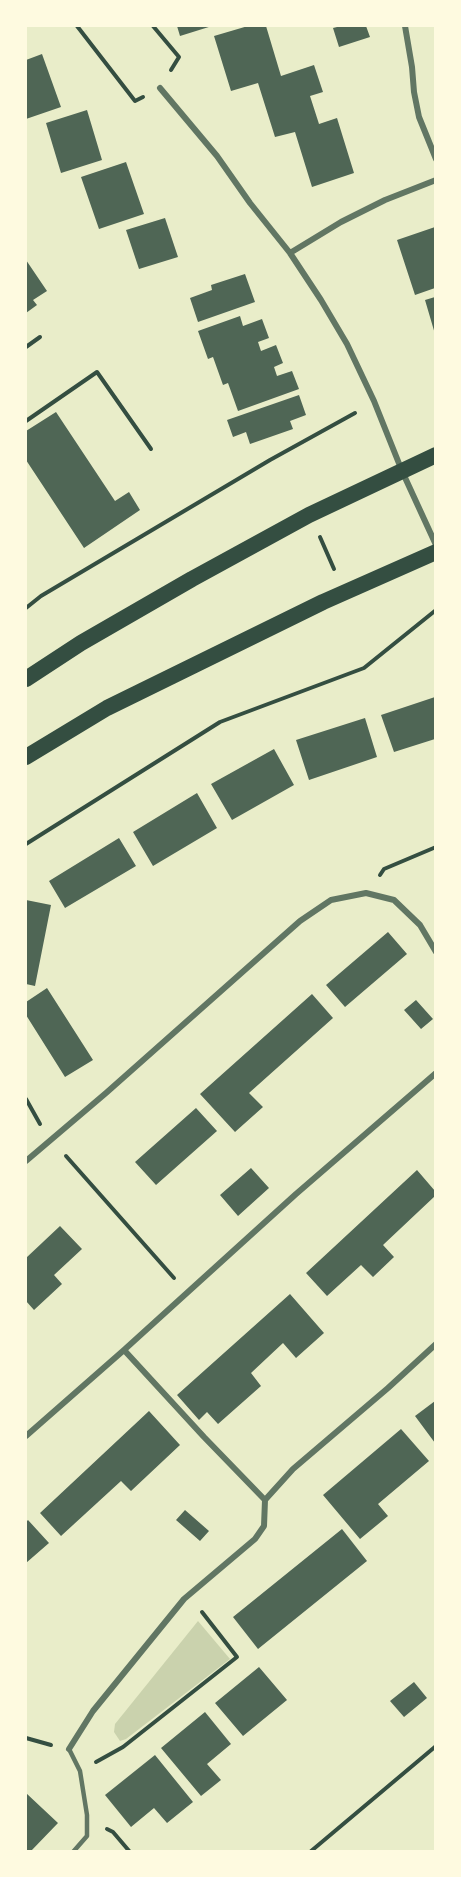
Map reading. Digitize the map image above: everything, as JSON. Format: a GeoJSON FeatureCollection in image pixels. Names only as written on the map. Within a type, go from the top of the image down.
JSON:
{"type":"FeatureCollection","features":[{"type":"Feature","properties":{"kind":"highway"},"geometry":{"type":"LineString","coordinates":[[26,680],[81,644],[302,518],[435,455]]}},
{"type":"Feature","properties":{"kind":"highway"},"geometry":{"type":"LineString","coordinates":[[26,757],[107,708],[313,606],[435,552]]}},
{"type":"Feature","properties":{"kind":"street"},"geometry":{"type":"LineString","coordinates":[[405,26],[414,92],[435,159]]}},
{"type":"Feature","properties":{"kind":"street"},"geometry":{"type":"LineString","coordinates":[[160,88],[217,156],[250,203],[290,253],[321,300],[347,344],[374,401],[435,545]]}},
{"type":"Feature","properties":{"kind":"street"},"geometry":{"type":"LineString","coordinates":[[290,253],[341,222],[385,200],[435,180]]}},
{"type":"Feature","properties":{"kind":"street"},"geometry":{"type":"LineString","coordinates":[[26,1161],[300,921],[331,900],[366,893],[394,900],[420,925],[435,951]]}},
{"type":"Feature","properties":{"kind":"street"},"geometry":{"type":"LineString","coordinates":[[26,1436],[435,1072]]}},
{"type":"Feature","properties":{"kind":"street"},"geometry":{"type":"LineString","coordinates":[[69,1749],[93,1711],[184,1599],[255,1539],[264,1526],[265,1500],[293,1469],[388,1388],[435,1344]]}},
{"type":"Feature","properties":{"kind":"street"},"geometry":{"type":"LineString","coordinates":[[124,1350],[265,1500]]}},
{"type":"Feature","properties":{"kind":"lane"},"geometry":{"type":"LineString","coordinates":[[69,1749],[80,1771],[87,1815],[87,1836],[73,1851]]}},
{"type":"Feature","properties":{"kind":"path"},"geometry":{"type":"LineString","coordinates":[[76,26],[135,101],[160,88],[179,57],[153,26]]}},
{"type":"Feature","properties":{"kind":"path"},"geometry":{"type":"LineString","coordinates":[[26,347],[40,337]]}},
{"type":"Feature","properties":{"kind":"path"},"geometry":{"type":"LineString","coordinates":[[26,421],[97,372],[151,449]]}},
{"type":"Feature","properties":{"kind":"path"},"geometry":{"type":"LineString","coordinates":[[26,608],[51,590],[270,460],[355,413]]}},
{"type":"Feature","properties":{"kind":"path"},"geometry":{"type":"LineString","coordinates":[[316,530],[336,572]]}},
{"type":"Feature","properties":{"kind":"path"},"geometry":{"type":"LineString","coordinates":[[26,844],[220,722],[364,668],[435,610]]}},
{"type":"Feature","properties":{"kind":"path"},"geometry":{"type":"LineString","coordinates":[[366,893],[384,869],[435,848]]}},
{"type":"Feature","properties":{"kind":"path"},"geometry":{"type":"LineString","coordinates":[[26,1099],[50,1138],[188,1294]]}},
{"type":"Feature","properties":{"kind":"path"},"geometry":{"type":"LineString","coordinates":[[80,1771],[123,1747],[237,1657],[201,1612],[184,1599]]}},
{"type":"Feature","properties":{"kind":"path"},"geometry":{"type":"LineString","coordinates":[[310,1851],[435,1746]]}},
{"type":"Feature","properties":{"kind":"green space"},"geometry":{"type":"Polygon","coordinates":[[[198,1621],[230,1659],[126,1739],[120,1741],[114,1732],[115,1724],[198,1621]]]}},
{"type":"Feature","properties":{"kind":"building"},"geometry":{"type":"Polygon","coordinates":[[[177,26],[212,26],[180,36],[177,26]]]}},
{"type":"Feature","properties":{"kind":"building"},"geometry":{"type":"Polygon","coordinates":[[[248,26],[266,26],[281,76],[314,65],[323,92],[310,96],[319,124],[337,118],[354,173],[312,187],[295,132],[275,137],[258,83],[231,91],[214,36],[248,26]]]}},
{"type":"Feature","properties":{"kind":"building"},"geometry":{"type":"Polygon","coordinates":[[[366,26],[370,37],[339,47],[333,28],[366,26]]]}},
{"type":"Feature","properties":{"kind":"building"},"geometry":{"type":"Polygon","coordinates":[[[42,54],[61,107],[26,119],[26,60],[42,54]]]}},
{"type":"Feature","properties":{"kind":"building"},"geometry":{"type":"Polygon","coordinates":[[[87,110],[102,160],[61,173],[46,123],[87,110]]]}},
{"type":"Feature","properties":{"kind":"building"},"geometry":{"type":"Polygon","coordinates":[[[126,162],[144,214],[99,229],[81,177],[126,162]]]}},
{"type":"Feature","properties":{"kind":"building"},"geometry":{"type":"Polygon","coordinates":[[[165,218],[178,257],[139,269],[126,230],[165,218]]]}},
{"type":"Feature","properties":{"kind":"building"},"geometry":{"type":"Polygon","coordinates":[[[435,227],[435,288],[415,295],[397,240],[435,227]]]}},
{"type":"Feature","properties":{"kind":"building"},"geometry":{"type":"Polygon","coordinates":[[[26,260],[47,291],[33,300],[37,305],[26,313],[26,260]]]}},
{"type":"Feature","properties":{"kind":"building"},"geometry":{"type":"Polygon","coordinates":[[[245,274],[255,302],[198,322],[190,298],[212,290],[211,285],[245,274]]]}},
{"type":"Feature","properties":{"kind":"building"},"geometry":{"type":"Polygon","coordinates":[[[435,297],[435,334],[425,300],[435,297]]]}},
{"type":"Feature","properties":{"kind":"building"},"geometry":{"type":"Polygon","coordinates":[[[240,316],[243,326],[262,319],[269,338],[258,342],[261,351],[276,345],[283,363],[274,367],[277,376],[292,371],[299,389],[238,411],[228,383],[223,385],[213,357],[208,359],[198,331],[240,316]]]}},
{"type":"Feature","properties":{"kind":"building"},"geometry":{"type":"Polygon","coordinates":[[[299,395],[306,415],[290,421],[293,429],[250,444],[246,432],[233,437],[227,420],[299,395]]]}},
{"type":"Feature","properties":{"kind":"building"},"geometry":{"type":"Polygon","coordinates":[[[56,412],[115,501],[129,492],[140,510],[84,548],[26,460],[26,431],[56,412]]]}},
{"type":"Feature","properties":{"kind":"building"},"geometry":{"type":"Polygon","coordinates":[[[435,697],[435,739],[394,752],[381,715],[435,697]]]}},
{"type":"Feature","properties":{"kind":"building"},"geometry":{"type":"Polygon","coordinates":[[[365,718],[377,757],[309,780],[296,740],[365,718]]]}},
{"type":"Feature","properties":{"kind":"building"},"geometry":{"type":"Polygon","coordinates":[[[274,749],[294,785],[232,820],[211,784],[274,749]]]}},
{"type":"Feature","properties":{"kind":"building"},"geometry":{"type":"Polygon","coordinates":[[[197,793],[217,828],[153,866],[133,832],[197,793]]]}},
{"type":"Feature","properties":{"kind":"building"},"geometry":{"type":"Polygon","coordinates":[[[119,838],[136,866],[65,908],[49,881],[119,838]]]}},
{"type":"Feature","properties":{"kind":"building"},"geometry":{"type":"Polygon","coordinates":[[[26,900],[51,905],[35,986],[26,984],[26,900]]]}},
{"type":"Feature","properties":{"kind":"building"},"geometry":{"type":"Polygon","coordinates":[[[388,932],[407,954],[345,1007],[326,985],[388,932]]]}},
{"type":"Feature","properties":{"kind":"building"},"geometry":{"type":"Polygon","coordinates":[[[47,988],[93,1060],[65,1077],[26,1015],[26,1002],[47,988]]]}},
{"type":"Feature","properties":{"kind":"building"},"geometry":{"type":"Polygon","coordinates":[[[312,994],[333,1018],[249,1093],[263,1107],[235,1132],[200,1094],[312,994]]]}},
{"type":"Feature","properties":{"kind":"building"},"geometry":{"type":"Polygon","coordinates":[[[416,1000],[433,1019],[421,1029],[404,1010],[416,1000]]]}},
{"type":"Feature","properties":{"kind":"building"},"geometry":{"type":"Polygon","coordinates":[[[196,1108],[217,1131],[156,1185],[135,1162],[196,1108]]]}},
{"type":"Feature","properties":{"kind":"building"},"geometry":{"type":"Polygon","coordinates":[[[251,1168],[269,1188],[238,1216],[220,1195],[251,1168]]]}},
{"type":"Feature","properties":{"kind":"building"},"geometry":{"type":"Polygon","coordinates":[[[417,1170],[435,1191],[435,1196],[383,1245],[394,1257],[373,1277],[361,1265],[327,1296],[306,1273],[417,1170]]]}},
{"type":"Feature","properties":{"kind":"building"},"geometry":{"type":"Polygon","coordinates":[[[60,1226],[82,1249],[54,1275],[62,1284],[34,1310],[26,1301],[26,1258],[60,1226]]]}},
{"type":"Feature","properties":{"kind":"building"},"geometry":{"type":"Polygon","coordinates":[[[290,1294],[324,1333],[296,1358],[283,1343],[251,1373],[261,1386],[218,1424],[207,1412],[199,1420],[177,1395],[290,1294]]]}},
{"type":"Feature","properties":{"kind":"building"},"geometry":{"type":"Polygon","coordinates":[[[435,1401],[435,1443],[415,1416],[435,1401]]]}},
{"type":"Feature","properties":{"kind":"building"},"geometry":{"type":"Polygon","coordinates":[[[149,1411],[180,1445],[131,1491],[121,1481],[61,1536],[40,1513],[149,1411]]]}},
{"type":"Feature","properties":{"kind":"building"},"geometry":{"type":"Polygon","coordinates":[[[401,1429],[429,1461],[378,1504],[388,1516],[360,1539],[323,1495],[401,1429]]]}},
{"type":"Feature","properties":{"kind":"building"},"geometry":{"type":"Polygon","coordinates":[[[185,1510],[209,1531],[200,1541],[176,1520],[185,1510]]]}},
{"type":"Feature","properties":{"kind":"building"},"geometry":{"type":"Polygon","coordinates":[[[28,1520],[49,1543],[26,1563],[26,1522],[28,1520]]]}},
{"type":"Feature","properties":{"kind":"building"},"geometry":{"type":"Polygon","coordinates":[[[342,1529],[367,1561],[258,1649],[233,1617],[342,1529]]]}},
{"type":"Feature","properties":{"kind":"building"},"geometry":{"type":"Polygon","coordinates":[[[259,1667],[287,1700],[243,1736],[215,1703],[259,1667]]]}},
{"type":"Feature","properties":{"kind":"building"},"geometry":{"type":"Polygon","coordinates":[[[414,1682],[427,1698],[404,1717],[390,1701],[414,1682]]]}},
{"type":"Feature","properties":{"kind":"building"},"geometry":{"type":"Polygon","coordinates":[[[205,1712],[231,1744],[207,1764],[221,1780],[201,1796],[161,1748],[205,1712]]]}},
{"type":"Feature","properties":{"kind":"building"},"geometry":{"type":"Polygon","coordinates":[[[155,1755],[193,1802],[167,1823],[154,1808],[131,1827],[105,1795],[155,1755]]]}},
{"type":"Feature","properties":{"kind":"building"},"geometry":{"type":"Polygon","coordinates":[[[26,1793],[58,1823],[31,1851],[26,1851],[26,1793]]]}}]}
